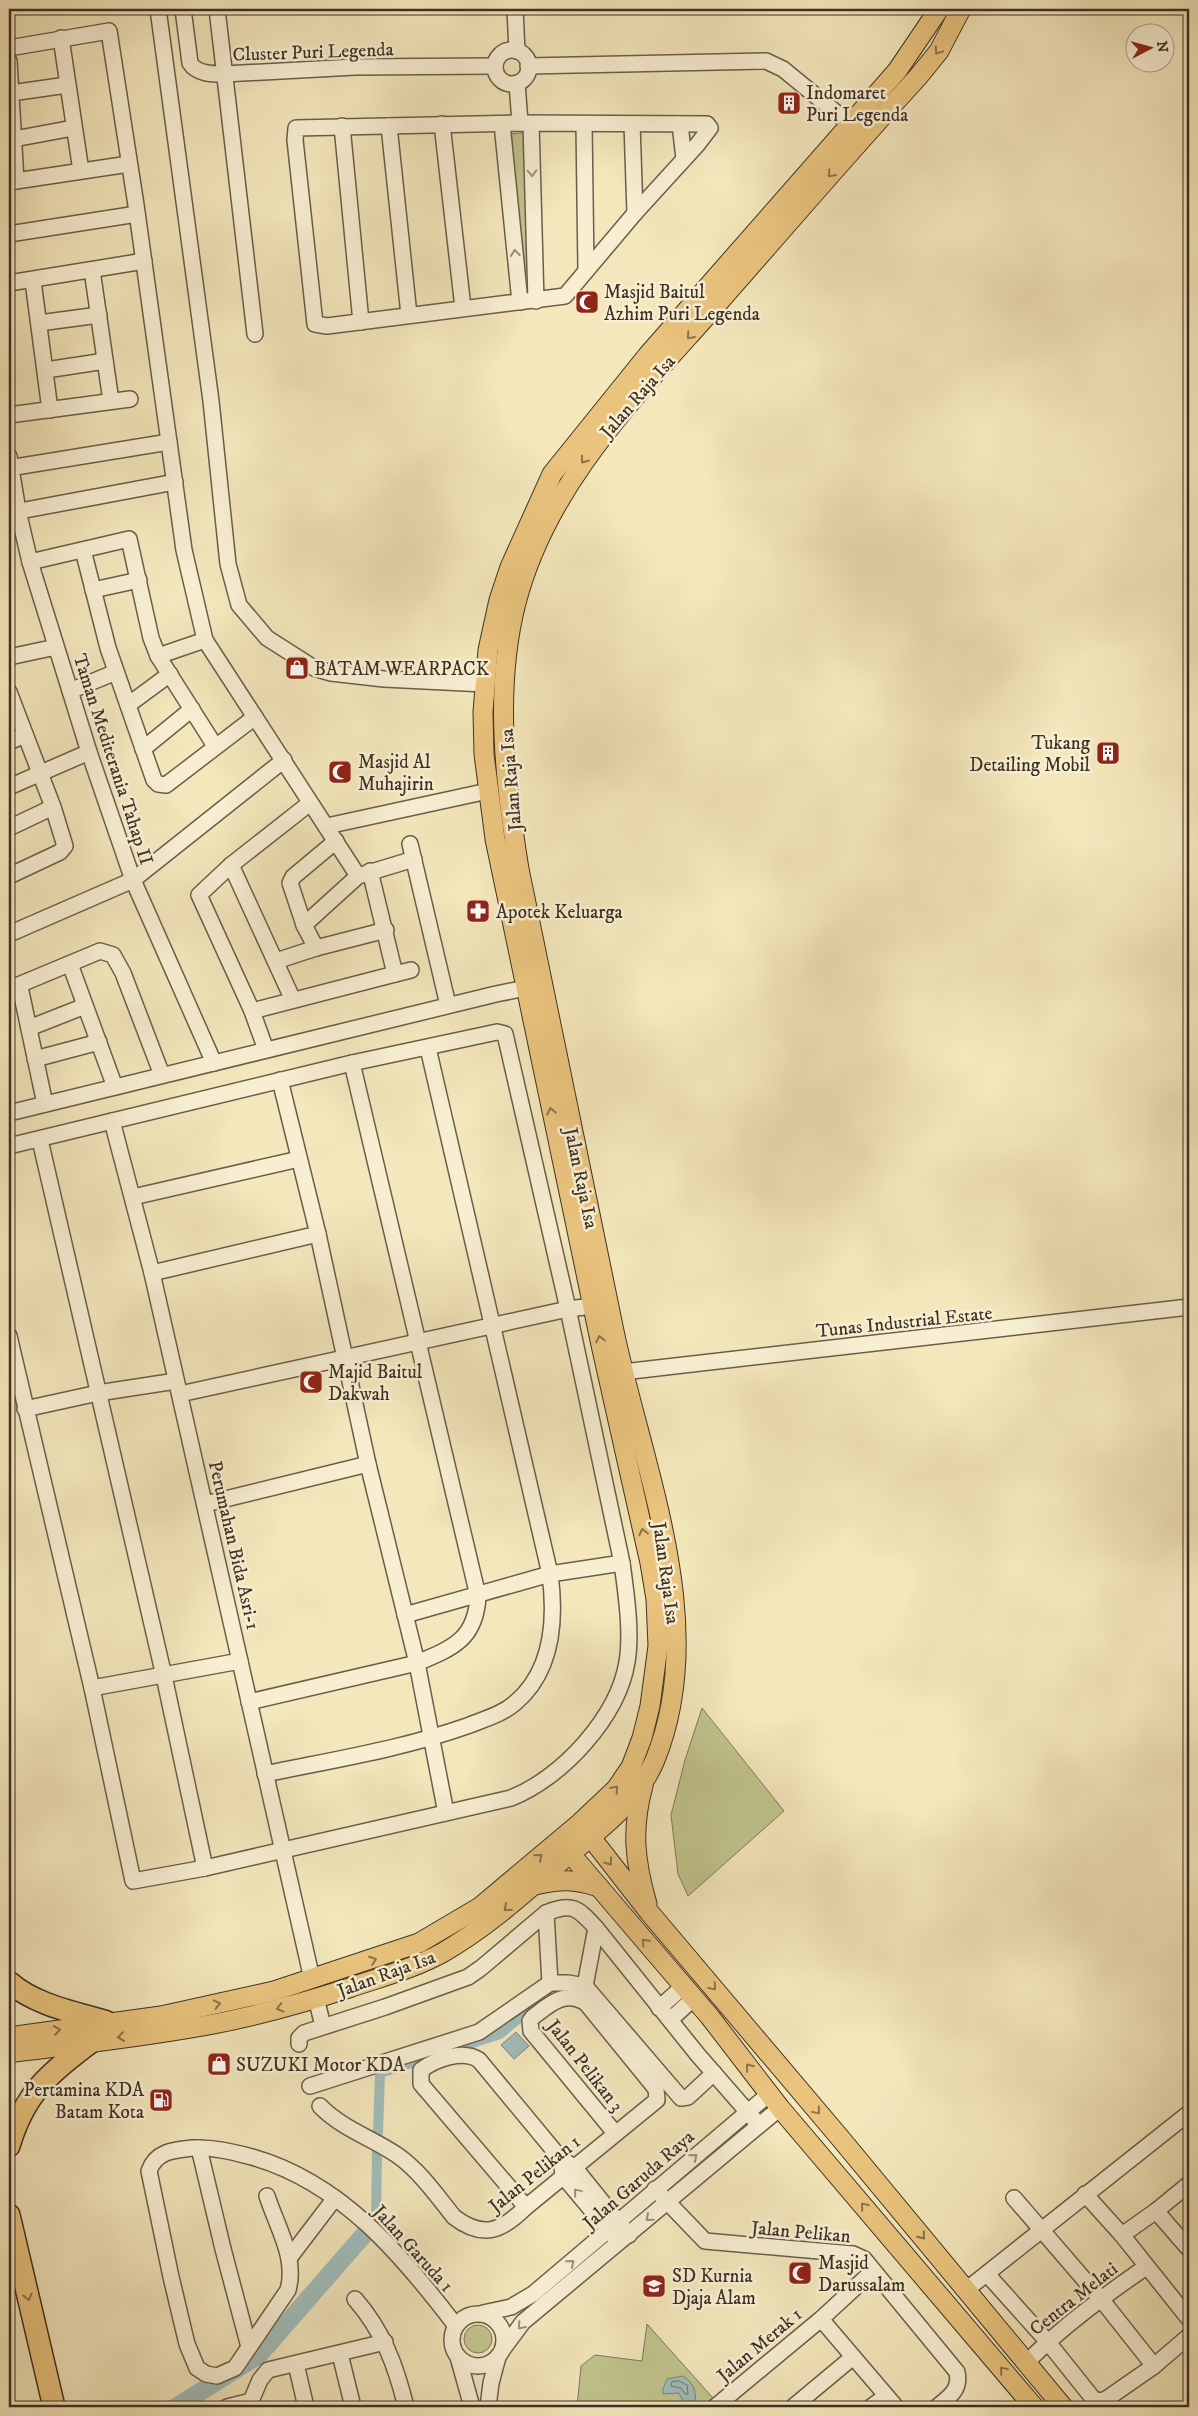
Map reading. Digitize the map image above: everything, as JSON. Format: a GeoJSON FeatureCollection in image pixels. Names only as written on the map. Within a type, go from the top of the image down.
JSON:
{"type":"FeatureCollection","features":[{"type":"Feature","properties":{"kind":"highway"},"geometry":{"type":"LineString","coordinates":[[9,1982],[31,1996],[55,2006],[107,2022]]}},
{"type":"Feature","properties":{"kind":"highway"},"geometry":{"type":"LineString","coordinates":[[9,2146],[19,2114],[37,2088],[55,2069],[90,2042]]}},
{"type":"Feature","properties":{"kind":"highway"},"geometry":{"type":"LineString","coordinates":[[9,2215],[54,2407]]}},
{"type":"Feature","properties":{"kind":"main road","name":"Jalan Raja Isa"},"geometry":{"type":"LineString","coordinates":[[9,2037],[107,2022],[115,2023],[192,2010],[274,1991],[419,1943],[456,1923],[565,1847],[585,1830],[625,1806],[644,1780],[654,1761],[670,1706],[676,1645],[675,1620],[666,1550],[644,1449],[615,1373],[593,1306],[496,839],[488,791],[483,712],[492,627],[518,570],[552,474],[648,356],[897,72],[939,9]]}},
{"type":"Feature","properties":{"kind":"main road","name":"Jalan Raja Isa"},"geometry":{"type":"LineString","coordinates":[[585,1830],[630,1767],[642,1738],[650,1706],[658,1646],[657,1608],[615,1373],[519,869],[508,799],[505,681],[510,630],[517,600],[518,570],[560,498],[600,438],[918,77],[938,51],[961,9]]}},
{"type":"Feature","properties":{"kind":"main road"},"geometry":{"type":"LineString","coordinates":[[644,1780],[638,1804],[636,1859],[649,1912]]}},
{"type":"Feature","properties":{"kind":"main road"},"geometry":{"type":"LineString","coordinates":[[585,1830],[649,1912],[1063,2407]]}},
{"type":"Feature","properties":{"kind":"main road","name":"Jalan Raja Isa"},"geometry":{"type":"LineString","coordinates":[[9,2053],[194,2028],[243,2018],[316,1998],[412,1967],[437,1956],[487,1925],[533,1885],[565,1847]]}},
{"type":"Feature","properties":{"kind":"main road"},"geometry":{"type":"LineString","coordinates":[[565,1847],[689,1992],[775,2101],[1034,2407]]}},
{"type":"Feature","properties":{"kind":"main road"},"geometry":{"type":"LineString","coordinates":[[533,1885],[554,1881],[576,1880],[599,1888]]}},
{"type":"Feature","properties":{"kind":"street"},"geometry":{"type":"LineString","coordinates":[[158,9],[209,382],[228,564],[239,605],[267,638],[314,668],[331,673],[384,679],[485,684]]}},
{"type":"Feature","properties":{"kind":"street","name":"Cluster Puri Legenda"},"geometry":{"type":"LineString","coordinates":[[183,9],[191,65],[204,72],[224,74],[355,67],[495,66]]}},
{"type":"Feature","properties":{"kind":"street"},"geometry":{"type":"LineString","coordinates":[[217,9],[255,334]]}},
{"type":"Feature","properties":{"kind":"street"},"geometry":{"type":"LineString","coordinates":[[508,9],[513,51]]}},
{"type":"Feature","properties":{"kind":"street"},"geometry":{"type":"LineString","coordinates":[[513,51],[515,9]]}},
{"type":"Feature","properties":{"kind":"street"},"geometry":{"type":"LineString","coordinates":[[9,48],[109,31],[144,261],[184,550],[204,640],[336,841],[364,873],[386,930],[395,974]]}},
{"type":"Feature","properties":{"kind":"street"},"geometry":{"type":"LineString","coordinates":[[61,38],[73,128],[81,171]]}},
{"type":"Feature","properties":{"kind":"street"},"geometry":{"type":"LineString","coordinates":[[513,51],[525,57],[528,66],[524,78],[512,83],[496,74],[495,66],[501,54],[513,51]]}},
{"type":"Feature","properties":{"kind":"street"},"geometry":{"type":"LineString","coordinates":[[9,61],[14,139],[12,182],[129,164]]}},
{"type":"Feature","properties":{"kind":"street"},"geometry":{"type":"LineString","coordinates":[[528,66],[766,62],[784,69],[850,124]]}},
{"type":"Feature","properties":{"kind":"street"},"geometry":{"type":"LineString","coordinates":[[512,83],[536,301]]}},
{"type":"Feature","properties":{"kind":"street"},"geometry":{"type":"LineString","coordinates":[[11,93],[67,85]]}},
{"type":"Feature","properties":{"kind":"street"},"geometry":{"type":"LineString","coordinates":[[442,124],[463,308]]}},
{"type":"Feature","properties":{"kind":"street"},"geometry":{"type":"LineString","coordinates":[[442,124],[584,124],[707,124],[710,126],[710,130],[635,213],[564,296],[321,327],[314,321],[294,140],[296,128],[442,124]]}},
{"type":"Feature","properties":{"kind":"street"},"geometry":{"type":"LineString","coordinates":[[516,124],[520,302]]}},
{"type":"Feature","properties":{"kind":"street"},"geometry":{"type":"LineString","coordinates":[[584,124],[586,271]]}},
{"type":"Feature","properties":{"kind":"street"},"geometry":{"type":"LineString","coordinates":[[632,124],[635,213]]}},
{"type":"Feature","properties":{"kind":"street"},"geometry":{"type":"LineString","coordinates":[[680,124],[684,159]]}},
{"type":"Feature","properties":{"kind":"street"},"geometry":{"type":"LineString","coordinates":[[342,126],[361,322]]}},
{"type":"Feature","properties":{"kind":"street"},"geometry":{"type":"LineString","coordinates":[[389,126],[409,315]]}},
{"type":"Feature","properties":{"kind":"street"},"geometry":{"type":"LineString","coordinates":[[14,139],[73,128]]}},
{"type":"Feature","properties":{"kind":"street"},"geometry":{"type":"LineString","coordinates":[[9,234],[137,214]]}},
{"type":"Feature","properties":{"kind":"street"},"geometry":{"type":"LineString","coordinates":[[9,283],[144,261]]}},
{"type":"Feature","properties":{"kind":"street"},"geometry":{"type":"LineString","coordinates":[[92,270],[111,401]]}},
{"type":"Feature","properties":{"kind":"street"},"geometry":{"type":"LineString","coordinates":[[34,280],[50,410]]}},
{"type":"Feature","properties":{"kind":"street"},"geometry":{"type":"LineString","coordinates":[[39,323],[99,315]]}},
{"type":"Feature","properties":{"kind":"street"},"geometry":{"type":"LineString","coordinates":[[46,370],[105,361]]}},
{"type":"Feature","properties":{"kind":"street"},"geometry":{"type":"LineString","coordinates":[[9,415],[130,399]]}},
{"type":"Feature","properties":{"kind":"street"},"geometry":{"type":"LineString","coordinates":[[9,464],[169,442]]}},
{"type":"Feature","properties":{"kind":"street","name":"Taman Mediterania Tahap II"},"geometry":{"type":"LineString","coordinates":[[9,464],[13,512],[89,752],[133,880],[214,1063]]}},
{"type":"Feature","properties":{"kind":"street"},"geometry":{"type":"LineString","coordinates":[[13,512],[175,482]]}},
{"type":"Feature","properties":{"kind":"street"},"geometry":{"type":"LineString","coordinates":[[30,562],[129,539],[151,638],[158,656],[215,746]]}},
{"type":"Feature","properties":{"kind":"street"},"geometry":{"type":"LineString","coordinates":[[83,550],[116,672],[154,780],[158,784],[166,785],[255,717]]}},
{"type":"Feature","properties":{"kind":"street"},"geometry":{"type":"LineString","coordinates":[[93,590],[139,580]]}},
{"type":"Feature","properties":{"kind":"street"},"geometry":{"type":"LineString","coordinates":[[158,656],[204,640]]}},
{"type":"Feature","properties":{"kind":"street"},"geometry":{"type":"LineString","coordinates":[[9,657],[56,647]]}},
{"type":"Feature","properties":{"kind":"street"},"geometry":{"type":"LineString","coordinates":[[70,691],[116,672]]}},
{"type":"Feature","properties":{"kind":"street"},"geometry":{"type":"LineString","coordinates":[[128,705],[170,674]]}},
{"type":"Feature","properties":{"kind":"street"},"geometry":{"type":"LineString","coordinates":[[9,694],[64,839],[64,850],[9,876]]}},
{"type":"Feature","properties":{"kind":"street"},"geometry":{"type":"LineString","coordinates":[[143,749],[192,709]]}},
{"type":"Feature","properties":{"kind":"street"},"geometry":{"type":"LineString","coordinates":[[9,742],[25,735]]}},
{"type":"Feature","properties":{"kind":"street"},"geometry":{"type":"LineString","coordinates":[[9,787],[89,752]]}},
{"type":"Feature","properties":{"kind":"street"},"geometry":{"type":"LineString","coordinates":[[9,934],[133,880],[284,760]]}},
{"type":"Feature","properties":{"kind":"street"},"geometry":{"type":"LineString","coordinates":[[327,826],[488,791]]}},
{"type":"Feature","properties":{"kind":"street"},"geometry":{"type":"LineString","coordinates":[[266,1050],[252,1011],[200,897],[201,892],[231,865],[310,803]]}},
{"type":"Feature","properties":{"kind":"street"},"geometry":{"type":"LineString","coordinates":[[9,828],[53,807]]}},
{"type":"Feature","properties":{"kind":"street"},"geometry":{"type":"LineString","coordinates":[[316,948],[304,925],[291,890],[291,881],[336,841]]}},
{"type":"Feature","properties":{"kind":"street"},"geometry":{"type":"LineString","coordinates":[[410,844],[448,1005]]}},
{"type":"Feature","properties":{"kind":"street"},"geometry":{"type":"LineString","coordinates":[[304,925],[364,873],[414,860]]}},
{"type":"Feature","properties":{"kind":"street"},"geometry":{"type":"LineString","coordinates":[[231,865],[292,1000]]}},
{"type":"Feature","properties":{"kind":"street"},"geometry":{"type":"LineString","coordinates":[[276,961],[316,948],[386,930]]}},
{"type":"Feature","properties":{"kind":"street"},"geometry":{"type":"LineString","coordinates":[[45,1104],[29,1028],[14,988],[100,951],[112,955],[122,972],[162,1076]]}},
{"type":"Feature","properties":{"kind":"street"},"geometry":{"type":"LineString","coordinates":[[70,964],[115,1087]]}},
{"type":"Feature","properties":{"kind":"street"},"geometry":{"type":"LineString","coordinates":[[252,1011],[411,970]]}},
{"type":"Feature","properties":{"kind":"street"},"geometry":{"type":"LineString","coordinates":[[9,1113],[448,1005],[526,988]]}},
{"type":"Feature","properties":{"kind":"street"},"geometry":{"type":"LineString","coordinates":[[29,1028],[85,1006]]}},
{"type":"Feature","properties":{"kind":"street"},"geometry":{"type":"LineString","coordinates":[[9,1146],[352,1063],[502,1032],[506,1036],[568,1309],[622,1563],[626,1592],[627,1661],[620,1688],[609,1708],[590,1736],[550,1777],[523,1794],[205,1868],[133,1881],[92,1688],[9,1336]]}},
{"type":"Feature","properties":{"kind":"street"},"geometry":{"type":"LineString","coordinates":[[35,1059],[99,1042]]}},
{"type":"Feature","properties":{"kind":"street"},"geometry":{"type":"LineString","coordinates":[[265,1774],[433,1738],[499,1714],[516,1702],[529,1688],[541,1669],[550,1644],[554,1602],[550,1574],[491,1328],[428,1048]]}},
{"type":"Feature","properties":{"kind":"street"},"geometry":{"type":"LineString","coordinates":[[249,1702],[417,1664],[444,1652],[462,1641],[470,1631],[475,1619],[478,1596],[352,1063]]}},
{"type":"Feature","properties":{"kind":"street"},"geometry":{"type":"LineString","coordinates":[[280,1080],[318,1234],[368,1464],[417,1664],[433,1738],[446,1813]]}},
{"type":"Feature","properties":{"kind":"street","name":"Perumahan Bida Asri-1"},"geometry":{"type":"LineString","coordinates":[[112,1121],[152,1273],[312,1979]]}},
{"type":"Feature","properties":{"kind":"street"},"geometry":{"type":"LineString","coordinates":[[40,1140],[164,1676],[205,1868]]}},
{"type":"Feature","properties":{"kind":"street"},"geometry":{"type":"LineString","coordinates":[[133,1196],[299,1159]]}},
{"type":"Feature","properties":{"kind":"street"},"geometry":{"type":"LineString","coordinates":[[152,1273],[318,1234]]}},
{"type":"Feature","properties":{"kind":"street"},"geometry":{"type":"LineString","coordinates":[[25,1409],[98,1393],[178,1387],[346,1358],[491,1328],[568,1309],[593,1306]]}},
{"type":"Feature","properties":{"kind":"street","name":"Tunas Industrial Estate"},"geometry":{"type":"LineString","coordinates":[[615,1373],[1189,1307]]}},
{"type":"Feature","properties":{"kind":"street"},"geometry":{"type":"LineString","coordinates":[[205,1504],[368,1464]]}},
{"type":"Feature","properties":{"kind":"street"},"geometry":{"type":"LineString","coordinates":[[405,1615],[478,1596],[550,1574],[622,1563]]}},
{"type":"Feature","properties":{"kind":"street"},"geometry":{"type":"LineString","coordinates":[[92,1688],[240,1661]]}},
{"type":"Feature","properties":{"kind":"street"},"geometry":{"type":"LineString","coordinates":[[299,2044],[302,2034],[468,1977],[546,1913],[558,1908],[573,1908],[580,1911],[596,1928],[659,2008],[760,2125]]}},
{"type":"Feature","properties":{"kind":"street"},"geometry":{"type":"LineString","coordinates":[[546,1913],[550,1983]]}},
{"type":"Feature","properties":{"kind":"street"},"geometry":{"type":"LineString","coordinates":[[585,1986],[596,1928]]}},
{"type":"Feature","properties":{"kind":"street"},"geometry":{"type":"LineString","coordinates":[[310,2086],[478,2032],[550,1983],[568,1983],[585,1986],[681,2098],[688,2097],[714,2073]]}},
{"type":"Feature","properties":{"kind":"street"},"geometry":{"type":"LineString","coordinates":[[659,2008],[689,1992]]}},
{"type":"Feature","properties":{"kind":"street"},"geometry":{"type":"LineString","coordinates":[[670,2020],[689,1992]]}},
{"type":"Feature","properties":{"kind":"street"},"geometry":{"type":"LineString","coordinates":[[316,1998],[323,2026]]}},
{"type":"Feature","properties":{"kind":"street","name":"Jalan Pelikan 3"},"geometry":{"type":"LineString","coordinates":[[615,2133],[533,2034],[530,2021],[556,2000],[574,1998],[586,2003],[656,2089],[658,2096],[653,2105]]}},
{"type":"Feature","properties":{"kind":"street"},"geometry":{"type":"LineString","coordinates":[[526,2206],[421,2084],[421,2070],[458,2054],[472,2055],[479,2060],[624,2239]]}},
{"type":"Feature","properties":{"kind":"street"},"geometry":{"type":"LineString","coordinates":[[458,2357],[474,2366],[491,2363],[501,2353],[523,2322],[760,2125],[775,2101]]}},
{"type":"Feature","properties":{"kind":"street","name":"Jalan Garuda Raya"},"geometry":{"type":"LineString","coordinates":[[483,2314],[511,2307],[534,2294],[655,2189],[749,2111],[775,2101]]}},
{"type":"Feature","properties":{"kind":"street","name":"Jalan Pelikan 1"},"geometry":{"type":"LineString","coordinates":[[320,2106],[335,2119],[388,2149],[407,2163],[454,2217],[464,2224],[482,2229],[500,2228],[510,2223],[566,2167],[653,2105]]}},
{"type":"Feature","properties":{"kind":"street"},"geometry":{"type":"LineString","coordinates":[[966,2290],[1189,2113]]}},
{"type":"Feature","properties":{"kind":"street"},"geometry":{"type":"LineString","coordinates":[[710,2144],[720,2158]]}},
{"type":"Feature","properties":{"kind":"street"},"geometry":{"type":"LineString","coordinates":[[199,2148],[223,2250],[249,2347]]}},
{"type":"Feature","properties":{"kind":"street","name":"Jalan Garuda 1"},"geometry":{"type":"LineString","coordinates":[[290,2257],[291,2279],[288,2290],[235,2368],[227,2373],[213,2376],[197,2368],[187,2344],[149,2171],[152,2161],[158,2156],[174,2150],[199,2148],[229,2151],[270,2162],[314,2183],[378,2232],[430,2292],[456,2326]]}},
{"type":"Feature","properties":{"kind":"street"},"geometry":{"type":"LineString","coordinates":[[1122,2235],[1189,2184]]}},
{"type":"Feature","properties":{"kind":"street","name":"Jalan Pelikan"},"geometry":{"type":"LineString","coordinates":[[655,2189],[706,2240],[854,2254],[864,2259],[957,2372],[956,2390],[937,2407]]}},
{"type":"Feature","properties":{"kind":"street"},"geometry":{"type":"LineString","coordinates":[[1086,2194],[1122,2235],[1146,2267],[1188,2314]]}},
{"type":"Feature","properties":{"kind":"street"},"geometry":{"type":"LineString","coordinates":[[266,2196],[290,2257]]}},
{"type":"Feature","properties":{"kind":"street"},"geometry":{"type":"LineString","coordinates":[[290,2257],[335,2198]]}},
{"type":"Feature","properties":{"kind":"street"},"geometry":{"type":"LineString","coordinates":[[1014,2198],[1101,2299],[1154,2366]]}},
{"type":"Feature","properties":{"kind":"street"},"geometry":{"type":"LineString","coordinates":[[1156,2211],[1189,2249]]}},
{"type":"Feature","properties":{"kind":"street","name":"Centra Melati"},"geometry":{"type":"LineString","coordinates":[[1027,2362],[1047,2341],[1146,2267]]}},
{"type":"Feature","properties":{"kind":"street","name":"Jalan Merak 1"},"geometry":{"type":"LineString","coordinates":[[714,2407],[821,2319],[874,2271]]}},
{"type":"Feature","properties":{"kind":"street"},"geometry":{"type":"LineString","coordinates":[[987,2274],[1047,2341],[1094,2401],[1105,2400],[1154,2366],[1189,2336]]}},
{"type":"Feature","properties":{"kind":"street"},"geometry":{"type":"LineString","coordinates":[[355,2300],[369,2315],[385,2342],[400,2380],[406,2407]]}},
{"type":"Feature","properties":{"kind":"street"},"geometry":{"type":"LineString","coordinates":[[472,2407],[452,2341],[456,2326],[467,2316],[483,2314],[490,2316],[501,2327],[504,2334],[501,2353],[490,2383],[488,2407]]}},
{"type":"Feature","properties":{"kind":"street"},"geometry":{"type":"LineString","coordinates":[[821,2319],[891,2402],[871,2407]]}},
{"type":"Feature","properties":{"kind":"street"},"geometry":{"type":"LineString","coordinates":[[227,2407],[252,2404],[260,2380],[268,2370],[385,2342]]}},
{"type":"Feature","properties":{"kind":"street"},"geometry":{"type":"LineString","coordinates":[[340,2354],[353,2407]]}},
{"type":"Feature","properties":{"kind":"street"},"geometry":{"type":"LineString","coordinates":[[793,2407],[853,2357]]}},
{"type":"Feature","properties":{"kind":"street"},"geometry":{"type":"LineString","coordinates":[[296,2364],[306,2407]]}},
{"type":"Feature","properties":{"kind":"green space"},"geometry":{"type":"Polygon","coordinates":[[[529,132],[534,271],[523,272],[510,134],[529,132]]]}},
{"type":"Feature","properties":{"kind":"green space"},"geometry":{"type":"Polygon","coordinates":[[[702,1708],[784,1811],[688,1896],[678,1874],[671,1815],[685,1760],[702,1708]]]}},
{"type":"Feature","properties":{"kind":"green space"},"geometry":{"type":"Polygon","coordinates":[[[647,2324],[713,2398],[702,2407],[577,2407],[581,2366],[595,2355],[642,2361],[647,2324]]]}},
{"type":"Feature","properties":{"kind":"green space"},"geometry":{"type":"Polygon","coordinates":[[[478,2325],[488,2329],[492,2339],[488,2349],[478,2353],[468,2349],[464,2339],[468,2329],[478,2325]]]}},
{"type":"Feature","properties":{"kind":"water"},"geometry":{"type":"Polygon","coordinates":[[[516,2032],[529,2046],[514,2059],[501,2045],[516,2032]]]}},
{"type":"Feature","properties":{"kind":"water"},"geometry":{"type":"Polygon","coordinates":[[[683,2376],[691,2383],[695,2394],[695,2401],[685,2405],[679,2393],[663,2394],[667,2379],[683,2376]]]}},
{"type":"Feature","properties":{"kind":"waterway"},"geometry":{"type":"LineString","coordinates":[[378,2133],[380,2073],[500,2034],[548,1994]]}},
{"type":"Feature","properties":{"kind":"waterway"},"geometry":{"type":"LineString","coordinates":[[376,2221],[377,2152]]}},
{"type":"Feature","properties":{"kind":"waterway"},"geometry":{"type":"LineString","coordinates":[[176,2407],[259,2355],[376,2221]]}},
{"type":"Feature","properties":{"kind":"place","name":"Indomaret Puri Legenda"},"geometry":{"type":"Point","coordinates":[789,103]}},
{"type":"Feature","properties":{"kind":"place","name":"Masjid Baitul Azhim Puri Legenda"},"geometry":{"type":"Point","coordinates":[587,302]}},
{"type":"Feature","properties":{"kind":"place","name":"BATAM WEARPACK"},"geometry":{"type":"Point","coordinates":[297,668]}},
{"type":"Feature","properties":{"kind":"place","name":"Tukang Detailing Mobil"},"geometry":{"type":"Point","coordinates":[1108,753]}},
{"type":"Feature","properties":{"kind":"place","name":"Masjid Al Muhajirin"},"geometry":{"type":"Point","coordinates":[340,772]}},
{"type":"Feature","properties":{"kind":"place","name":"Apotek Keluarga"},"geometry":{"type":"Point","coordinates":[478,911]}},
{"type":"Feature","properties":{"kind":"place","name":"Majid Baitul Dakwah"},"geometry":{"type":"Point","coordinates":[311,1382]}},
{"type":"Feature","properties":{"kind":"place","name":"SUZUKI Motor KDA"},"geometry":{"type":"Point","coordinates":[219,2064]}},
{"type":"Feature","properties":{"kind":"place","name":"Pertamina KDA Batam Kota"},"geometry":{"type":"Point","coordinates":[161,2100]}},
{"type":"Feature","properties":{"kind":"place","name":"Masjid Darussalam"},"geometry":{"type":"Point","coordinates":[800,2273]}},
{"type":"Feature","properties":{"kind":"place","name":"SD Kurnia Djaja Alam"},"geometry":{"type":"Point","coordinates":[654,2286]}}]}
